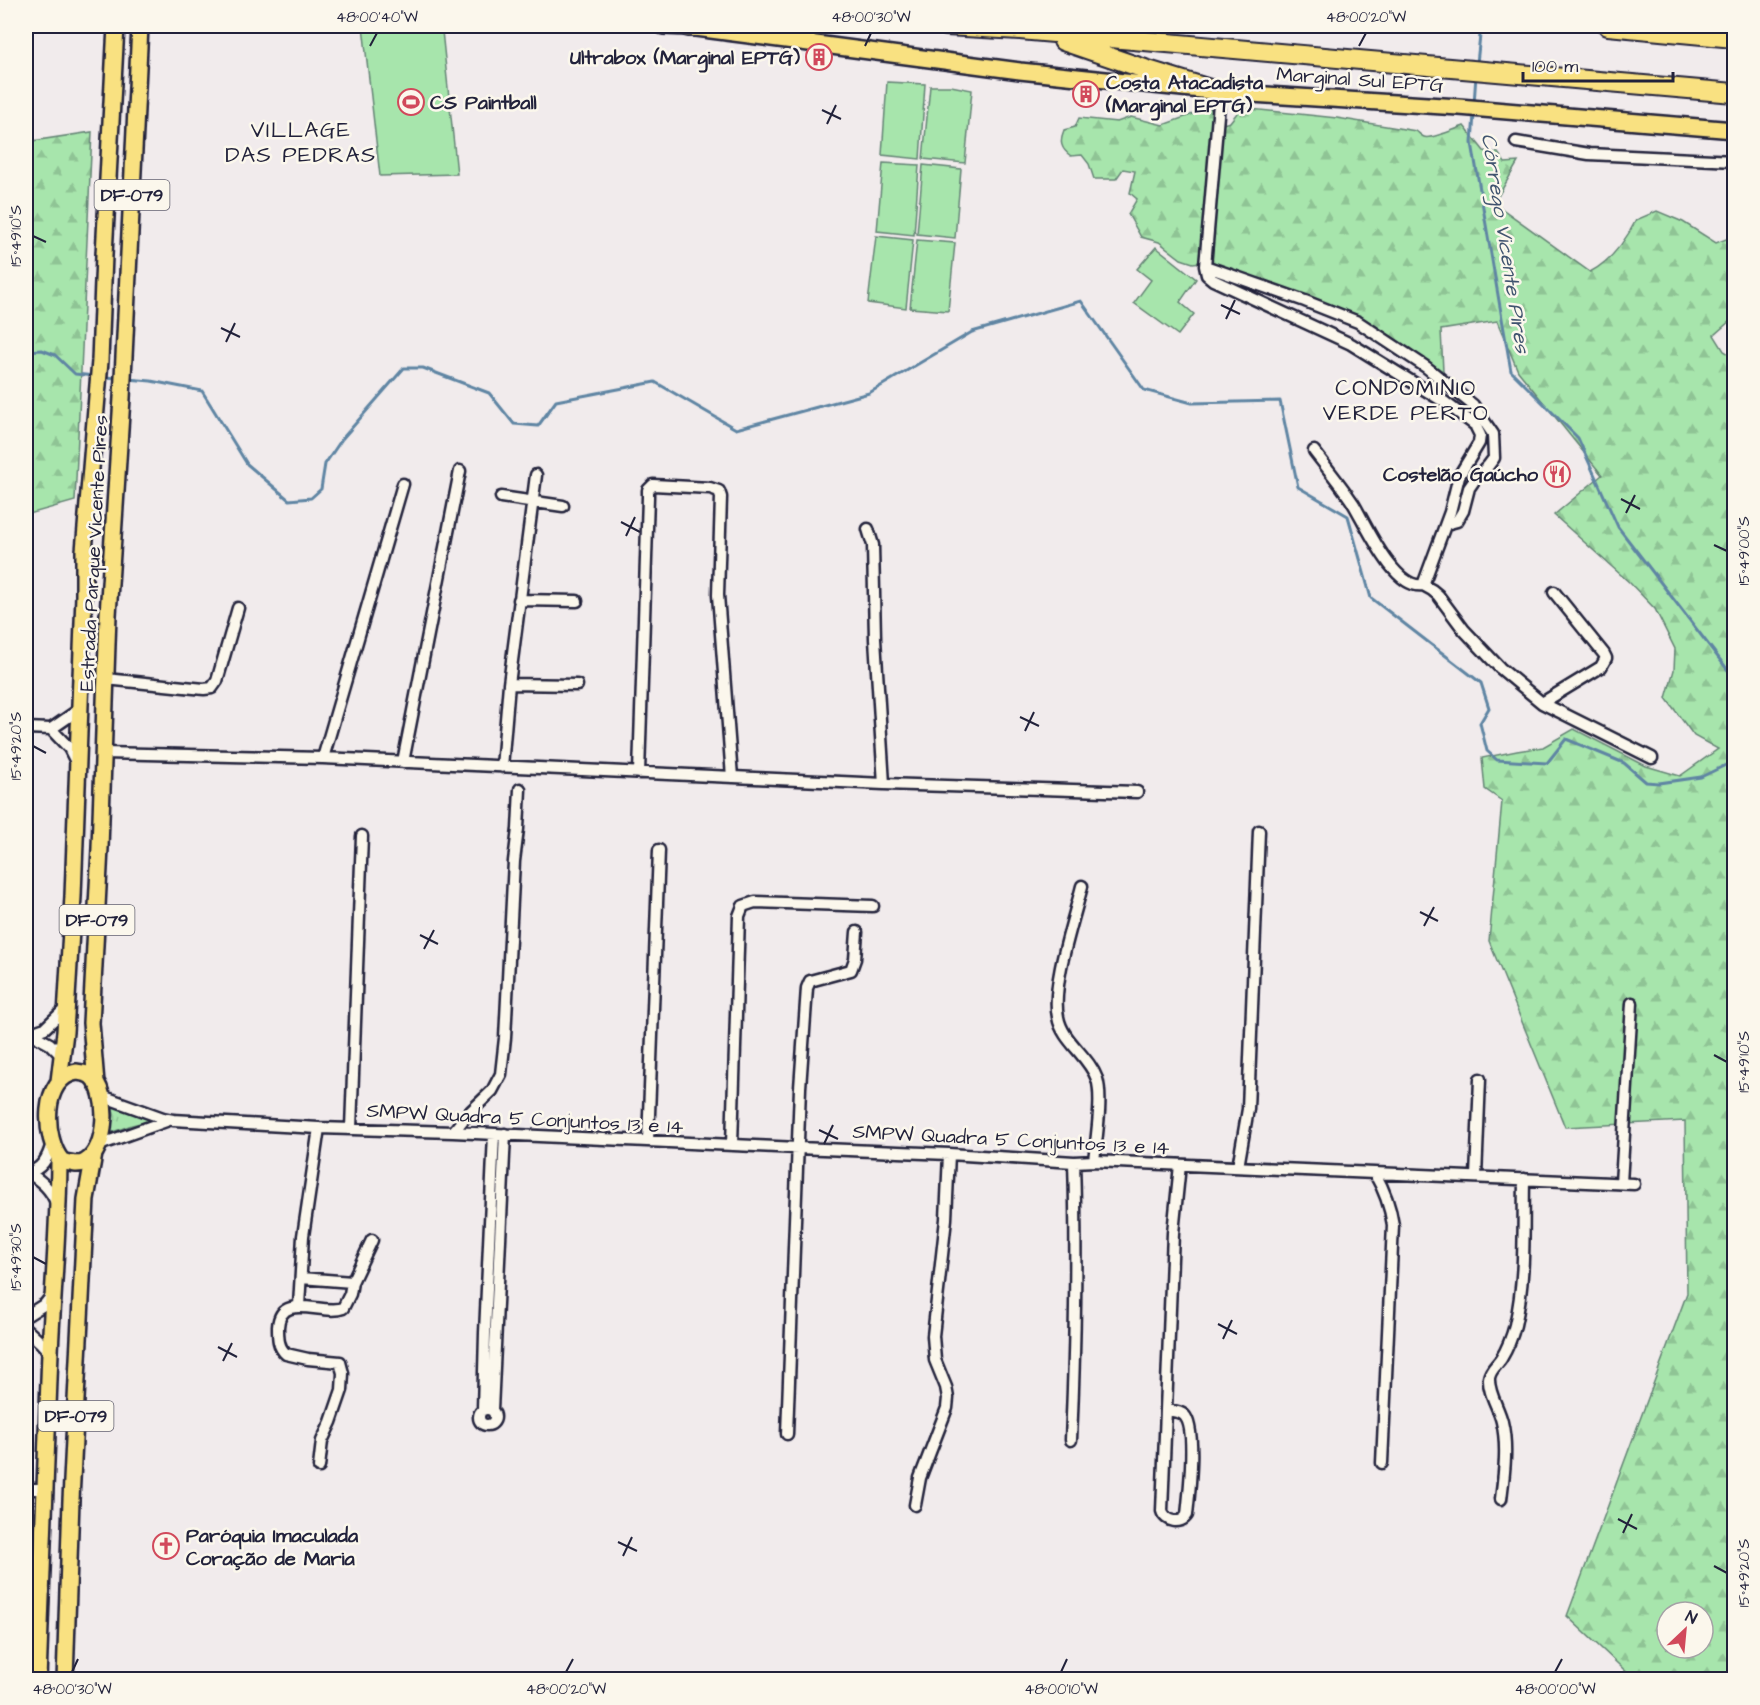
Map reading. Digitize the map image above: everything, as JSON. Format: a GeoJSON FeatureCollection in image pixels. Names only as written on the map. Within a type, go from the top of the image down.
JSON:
{"type":"FeatureCollection","features":[{"type":"Feature","properties":{"kind":"highway"},"geometry":{"type":"LineString","coordinates":[[688,27],[716,26]]}},
{"type":"Feature","properties":{"kind":"highway"},"geometry":{"type":"LineString","coordinates":[[946,26],[1020,30],[1734,93]]}},
{"type":"Feature","properties":{"kind":"highway"},"geometry":{"type":"LineString","coordinates":[[1608,26],[1734,38]]}},
{"type":"Feature","properties":{"kind":"highway"},"geometry":{"type":"LineString","coordinates":[[1671,26],[1709,36]]}},
{"type":"Feature","properties":{"kind":"highway"},"geometry":{"type":"LineString","coordinates":[[1020,30],[1073,44],[1220,92]]}},
{"type":"Feature","properties":{"kind":"main road","name":"Estrada Parque Vicente Pires"},"geometry":{"type":"LineString","coordinates":[[59,1081],[63,1057],[73,892],[84,550],[100,361],[116,26]]}},
{"type":"Feature","properties":{"kind":"main road","name":"Estrada Parque Vicente Pires"},"geometry":{"type":"LineString","coordinates":[[99,1089],[91,1023],[108,615],[123,398],[140,26]]}},
{"type":"Feature","properties":{"kind":"main road","name":"Marginal Sul EPTG"},"geometry":{"type":"LineString","coordinates":[[663,26],[688,27],[1020,71],[1220,92],[1459,106],[1734,130]]}},
{"type":"Feature","properties":{"kind":"main road"},"geometry":{"type":"LineString","coordinates":[[84,582],[98,578],[105,579],[108,580],[111,588]]}},
{"type":"Feature","properties":{"kind":"main road"},"geometry":{"type":"LineString","coordinates":[[59,1081],[69,1073],[77,1072],[92,1076],[99,1089]]}},
{"type":"Feature","properties":{"kind":"main road","name":"DF-079"},"geometry":{"type":"LineString","coordinates":[[38,1680],[33,1623],[42,1591],[50,1353],[58,1208],[56,1150],[49,1128],[49,1110],[59,1081]]}},
{"type":"Feature","properties":{"kind":"main road","name":"DF-079"},"geometry":{"type":"LineString","coordinates":[[66,1680],[72,1489],[86,1198],[105,1117],[99,1089]]}},
{"type":"Feature","properties":{"kind":"main road"},"geometry":{"type":"LineString","coordinates":[[56,1150],[62,1161],[79,1164],[85,1162],[96,1150]]}},
{"type":"Feature","properties":{"kind":"street"},"geometry":{"type":"LineString","coordinates":[[1220,92],[1205,266],[1207,275],[1213,280],[1351,344],[1443,401],[1475,425],[1480,435],[1479,443],[1459,476],[1446,524],[1423,585]]}},
{"type":"Feature","properties":{"kind":"street"},"geometry":{"type":"LineString","coordinates":[[1516,141],[1589,154],[1734,161]]}},
{"type":"Feature","properties":{"kind":"street"},"geometry":{"type":"LineString","coordinates":[[1205,266],[1358,322],[1426,367],[1473,405],[1493,434],[1494,458],[1469,488],[1463,511],[1457,521],[1446,524]]}},
{"type":"Feature","properties":{"kind":"street"},"geometry":{"type":"LineString","coordinates":[[1314,451],[1353,504],[1386,560],[1411,583],[1417,586],[1423,585],[1438,595],[1464,630],[1500,668],[1542,703],[1652,758]]}},
{"type":"Feature","properties":{"kind":"street"},"geometry":{"type":"LineString","coordinates":[[403,762],[438,593],[460,471]]}},
{"type":"Feature","properties":{"kind":"street"},"geometry":{"type":"LineString","coordinates":[[502,767],[509,684],[536,475]]}},
{"type":"Feature","properties":{"kind":"street"},"geometry":{"type":"LineString","coordinates":[[323,758],[403,484]]}},
{"type":"Feature","properties":{"kind":"street"},"geometry":{"type":"LineString","coordinates":[[639,773],[648,490],[653,485],[710,488],[719,491],[721,497],[718,595],[732,777]]}},
{"type":"Feature","properties":{"kind":"street"},"geometry":{"type":"LineString","coordinates":[[501,497],[563,506]]}},
{"type":"Feature","properties":{"kind":"street"},"geometry":{"type":"LineString","coordinates":[[868,529],[873,545],[875,639],[884,784]]}},
{"type":"Feature","properties":{"kind":"street"},"geometry":{"type":"LineString","coordinates":[[1542,703],[1601,667],[1606,658],[1554,592]]}},
{"type":"Feature","properties":{"kind":"street"},"geometry":{"type":"LineString","coordinates":[[519,600],[577,601]]}},
{"type":"Feature","properties":{"kind":"street"},"geometry":{"type":"LineString","coordinates":[[106,679],[212,688],[217,681],[238,608]]}},
{"type":"Feature","properties":{"kind":"street"},"geometry":{"type":"LineString","coordinates":[[509,684],[577,685]]}},
{"type":"Feature","properties":{"kind":"street"},"geometry":{"type":"LineString","coordinates":[[26,728],[51,729],[80,709]]}},
{"type":"Feature","properties":{"kind":"street"},"geometry":{"type":"LineString","coordinates":[[51,729],[74,756],[78,766]]}},
{"type":"Feature","properties":{"kind":"street"},"geometry":{"type":"LineString","coordinates":[[104,753],[323,758],[884,784],[1137,792]]}},
{"type":"Feature","properties":{"kind":"street"},"geometry":{"type":"LineString","coordinates":[[453,1132],[492,1091],[501,1074],[520,789]]}},
{"type":"Feature","properties":{"kind":"street"},"geometry":{"type":"LineString","coordinates":[[1238,1167],[1248,1109],[1259,831]]}},
{"type":"Feature","properties":{"kind":"street"},"geometry":{"type":"LineString","coordinates":[[351,1128],[362,836]]}},
{"type":"Feature","properties":{"kind":"street"},"geometry":{"type":"LineString","coordinates":[[648,1141],[659,850]]}},
{"type":"Feature","properties":{"kind":"street"},"geometry":{"type":"LineString","coordinates":[[1082,886],[1062,965],[1057,1009],[1062,1029],[1097,1078],[1099,1094],[1094,1161]]}},
{"type":"Feature","properties":{"kind":"street"},"geometry":{"type":"LineString","coordinates":[[732,1145],[739,916],[743,906],[755,902],[873,906]]}},
{"type":"Feature","properties":{"kind":"street"},"geometry":{"type":"LineString","coordinates":[[787,1434],[798,1148],[807,988],[810,981],[851,970],[855,959],[857,932]]}},
{"type":"Feature","properties":{"kind":"street"},"geometry":{"type":"LineString","coordinates":[[1621,1183],[1632,1003]]}},
{"type":"Feature","properties":{"kind":"street"},"geometry":{"type":"LineString","coordinates":[[28,1032],[45,1028],[66,1008]]}},
{"type":"Feature","properties":{"kind":"street"},"geometry":{"type":"LineString","coordinates":[[28,1032],[50,1044],[63,1057]]}},
{"type":"Feature","properties":{"kind":"street"},"geometry":{"type":"LineString","coordinates":[[1476,1177],[1480,1079]]}},
{"type":"Feature","properties":{"kind":"street","name":"SMPW Quadra 5 Conjuntos 13 e 14"},"geometry":{"type":"LineString","coordinates":[[99,1089],[170,1120],[949,1154],[1074,1162],[1634,1184]]}},
{"type":"Feature","properties":{"kind":"street","name":"SMPW Quadra 5 Conjuntos 13 e 14"},"geometry":{"type":"LineString","coordinates":[[96,1150],[170,1120]]}},
{"type":"Feature","properties":{"kind":"street"},"geometry":{"type":"LineString","coordinates":[[299,1306],[303,1236],[319,1128]]}},
{"type":"Feature","properties":{"kind":"street"},"geometry":{"type":"LineString","coordinates":[[487,1410],[500,1134]]}},
{"type":"Feature","properties":{"kind":"street"},"geometry":{"type":"LineString","coordinates":[[27,1173],[37,1169],[56,1150]]}},
{"type":"Feature","properties":{"kind":"street"},"geometry":{"type":"LineString","coordinates":[[915,1505],[920,1478],[947,1408],[948,1398],[946,1387],[934,1360],[933,1336],[946,1219],[949,1154]]}},
{"type":"Feature","properties":{"kind":"street"},"geometry":{"type":"LineString","coordinates":[[1071,1440],[1075,1347],[1074,1162]]}},
{"type":"Feature","properties":{"kind":"street"},"geometry":{"type":"LineString","coordinates":[[1166,1410],[1184,1414],[1191,1434],[1187,1515],[1182,1520],[1174,1521],[1167,1519],[1162,1511],[1173,1233],[1180,1165]]}},
{"type":"Feature","properties":{"kind":"street"},"geometry":{"type":"LineString","coordinates":[[27,1173],[43,1183],[53,1194],[58,1208]]}},
{"type":"Feature","properties":{"kind":"street"},"geometry":{"type":"LineString","coordinates":[[1375,1174],[1390,1204],[1393,1224],[1382,1463]]}},
{"type":"Feature","properties":{"kind":"street"},"geometry":{"type":"LineString","coordinates":[[1501,1499],[1505,1462],[1504,1432],[1489,1378],[1509,1341],[1517,1318],[1521,1284],[1524,1179]]}},
{"type":"Feature","properties":{"kind":"street"},"geometry":{"type":"LineString","coordinates":[[319,1467],[322,1441],[340,1398],[343,1373],[340,1362],[292,1357],[282,1350],[279,1343],[280,1317],[288,1309],[299,1306],[329,1310],[343,1308],[350,1294],[352,1282],[372,1240]]}},
{"type":"Feature","properties":{"kind":"street"},"geometry":{"type":"LineString","coordinates":[[301,1278],[352,1282]]}},
{"type":"Feature","properties":{"kind":"street"},"geometry":{"type":"LineString","coordinates":[[26,1316],[45,1304],[53,1294]]}},
{"type":"Feature","properties":{"kind":"street"},"geometry":{"type":"LineString","coordinates":[[26,1329],[50,1353]]}},
{"type":"Feature","properties":{"kind":"street"},"geometry":{"type":"LineString","coordinates":[[26,1489],[46,1489]]}},
{"type":"Feature","properties":{"kind":"street"},"geometry":{"type":"LineString","coordinates":[[26,1600],[42,1591]]}},
{"type":"Feature","properties":{"kind":"green space","name":"CS Paintball"},"geometry":{"type":"Polygon","coordinates":[[[363,26],[442,31],[457,174],[380,176],[363,26]]]}},
{"type":"Feature","properties":{"kind":"green space"},"geometry":{"type":"Polygon","coordinates":[[[887,82],[925,84],[920,159],[882,155],[887,82]]]}},
{"type":"Feature","properties":{"kind":"green space"},"geometry":{"type":"Polygon","coordinates":[[[930,86],[951,86],[972,90],[965,163],[923,159],[930,86]]]}},
{"type":"Feature","properties":{"kind":"green space"},"geometry":{"type":"Polygon","coordinates":[[[1210,108],[1223,124],[1230,122],[1241,108],[1337,118],[1416,131],[1427,138],[1464,126],[1484,151],[1498,153],[1505,163],[1518,162],[1494,203],[1590,272],[1598,268],[1617,250],[1636,220],[1657,211],[1683,222],[1716,243],[1734,236],[1734,321],[1730,321],[1714,335],[1724,351],[1734,357],[1734,1679],[1634,1679],[1567,1616],[1687,1293],[1685,1121],[1565,1127],[1489,941],[1502,801],[1485,789],[1482,758],[1543,747],[1574,729],[1646,766],[1680,776],[1718,749],[1694,736],[1666,698],[1674,670],[1675,649],[1655,609],[1630,583],[1554,515],[1602,475],[1518,371],[1497,321],[1441,330],[1443,371],[1362,317],[1306,295],[1233,274],[1217,264],[1193,263],[1181,259],[1159,242],[1141,237],[1128,214],[1137,199],[1130,193],[1135,171],[1123,169],[1116,179],[1094,179],[1089,164],[1082,155],[1071,156],[1062,145],[1064,130],[1075,127],[1079,118],[1117,122],[1131,117],[1163,125],[1210,108]]]}},
{"type":"Feature","properties":{"kind":"green space"},"geometry":{"type":"Polygon","coordinates":[[[92,132],[75,501],[29,514],[26,578],[26,142],[92,132]]]}},
{"type":"Feature","properties":{"kind":"green space"},"geometry":{"type":"Polygon","coordinates":[[[883,163],[919,165],[914,235],[877,231],[883,163]]]}},
{"type":"Feature","properties":{"kind":"green space"},"geometry":{"type":"Polygon","coordinates":[[[923,165],[961,169],[955,238],[917,234],[923,165]]]}},
{"type":"Feature","properties":{"kind":"green space"},"geometry":{"type":"Polygon","coordinates":[[[876,236],[913,240],[906,308],[868,303],[876,236]]]}},
{"type":"Feature","properties":{"kind":"green space"},"geometry":{"type":"Polygon","coordinates":[[[917,240],[955,243],[948,311],[910,308],[917,240]]]}},
{"type":"Feature","properties":{"kind":"green space"},"geometry":{"type":"Polygon","coordinates":[[[1156,247],[1196,279],[1180,302],[1194,314],[1178,335],[1134,303],[1151,280],[1137,269],[1156,247]]]}},
{"type":"Feature","properties":{"kind":"green space"},"geometry":{"type":"Polygon","coordinates":[[[112,1100],[162,1118],[110,1133],[114,1115],[112,1100]]]}},
{"type":"Feature","properties":{"kind":"waterway","name":"Córrego Vicente Pires"},"geometry":{"type":"LineString","coordinates":[[1477,63],[1481,26]]}},
{"type":"Feature","properties":{"kind":"waterway","name":"Córrego Vicente Pires"},"geometry":{"type":"LineString","coordinates":[[1474,104],[1476,75]]}},
{"type":"Feature","properties":{"kind":"waterway","name":"Córrego Vicente Pires"},"geometry":{"type":"LineString","coordinates":[[1474,114],[1472,143],[1511,371],[1578,438],[1618,527],[1734,678]]}},
{"type":"Feature","properties":{"kind":"waterway"},"geometry":{"type":"LineString","coordinates":[[128,379],[202,391],[247,464],[289,500],[311,498],[321,489],[325,464],[342,439],[404,368],[423,368],[489,393],[514,424],[538,426],[556,401],[655,382],[736,429],[869,393],[972,332],[1081,301],[1144,390],[1192,403],[1280,401],[1298,487],[1348,516],[1371,598],[1481,683],[1489,708],[1480,723],[1487,751],[1497,760],[1547,763],[1566,739],[1624,763],[1646,782],[1659,783],[1701,777],[1734,761]]}},
{"type":"Feature","properties":{"kind":"waterway"},"geometry":{"type":"LineString","coordinates":[[26,351],[42,350],[55,355],[75,374],[95,376]]}},
{"type":"Feature","properties":{"kind":"waterway"},"geometry":{"type":"LineString","coordinates":[[104,377],[119,378]]}},
{"type":"Feature","properties":{"kind":"place","name":"Ultrabox (Marginal EPTG)"},"geometry":{"type":"Point","coordinates":[819,57]}},
{"type":"Feature","properties":{"kind":"place","name":"Costa Atacadista (Marginal EPTG)"},"geometry":{"type":"Point","coordinates":[1086,94]}},
{"type":"Feature","properties":{"kind":"place","name":"CS Paintball"},"geometry":{"type":"Point","coordinates":[411,102]}},
{"type":"Feature","properties":{"kind":"place","name":"Costelão Gaúcho"},"geometry":{"type":"Point","coordinates":[1557,474]}},
{"type":"Feature","properties":{"kind":"place","name":"Paróquia Imaculada Coração de Maria"},"geometry":{"type":"Point","coordinates":[166,1546]}},
{"type":"Feature","properties":{"kind":"district","name":"VILLAGE DAS PEDRAS"},"geometry":{"type":"Point","coordinates":[301,142]}},
{"type":"Feature","properties":{"kind":"district","name":"CONDOMINIO VERDE PERTO"},"geometry":{"type":"Point","coordinates":[1406,400]}}]}
